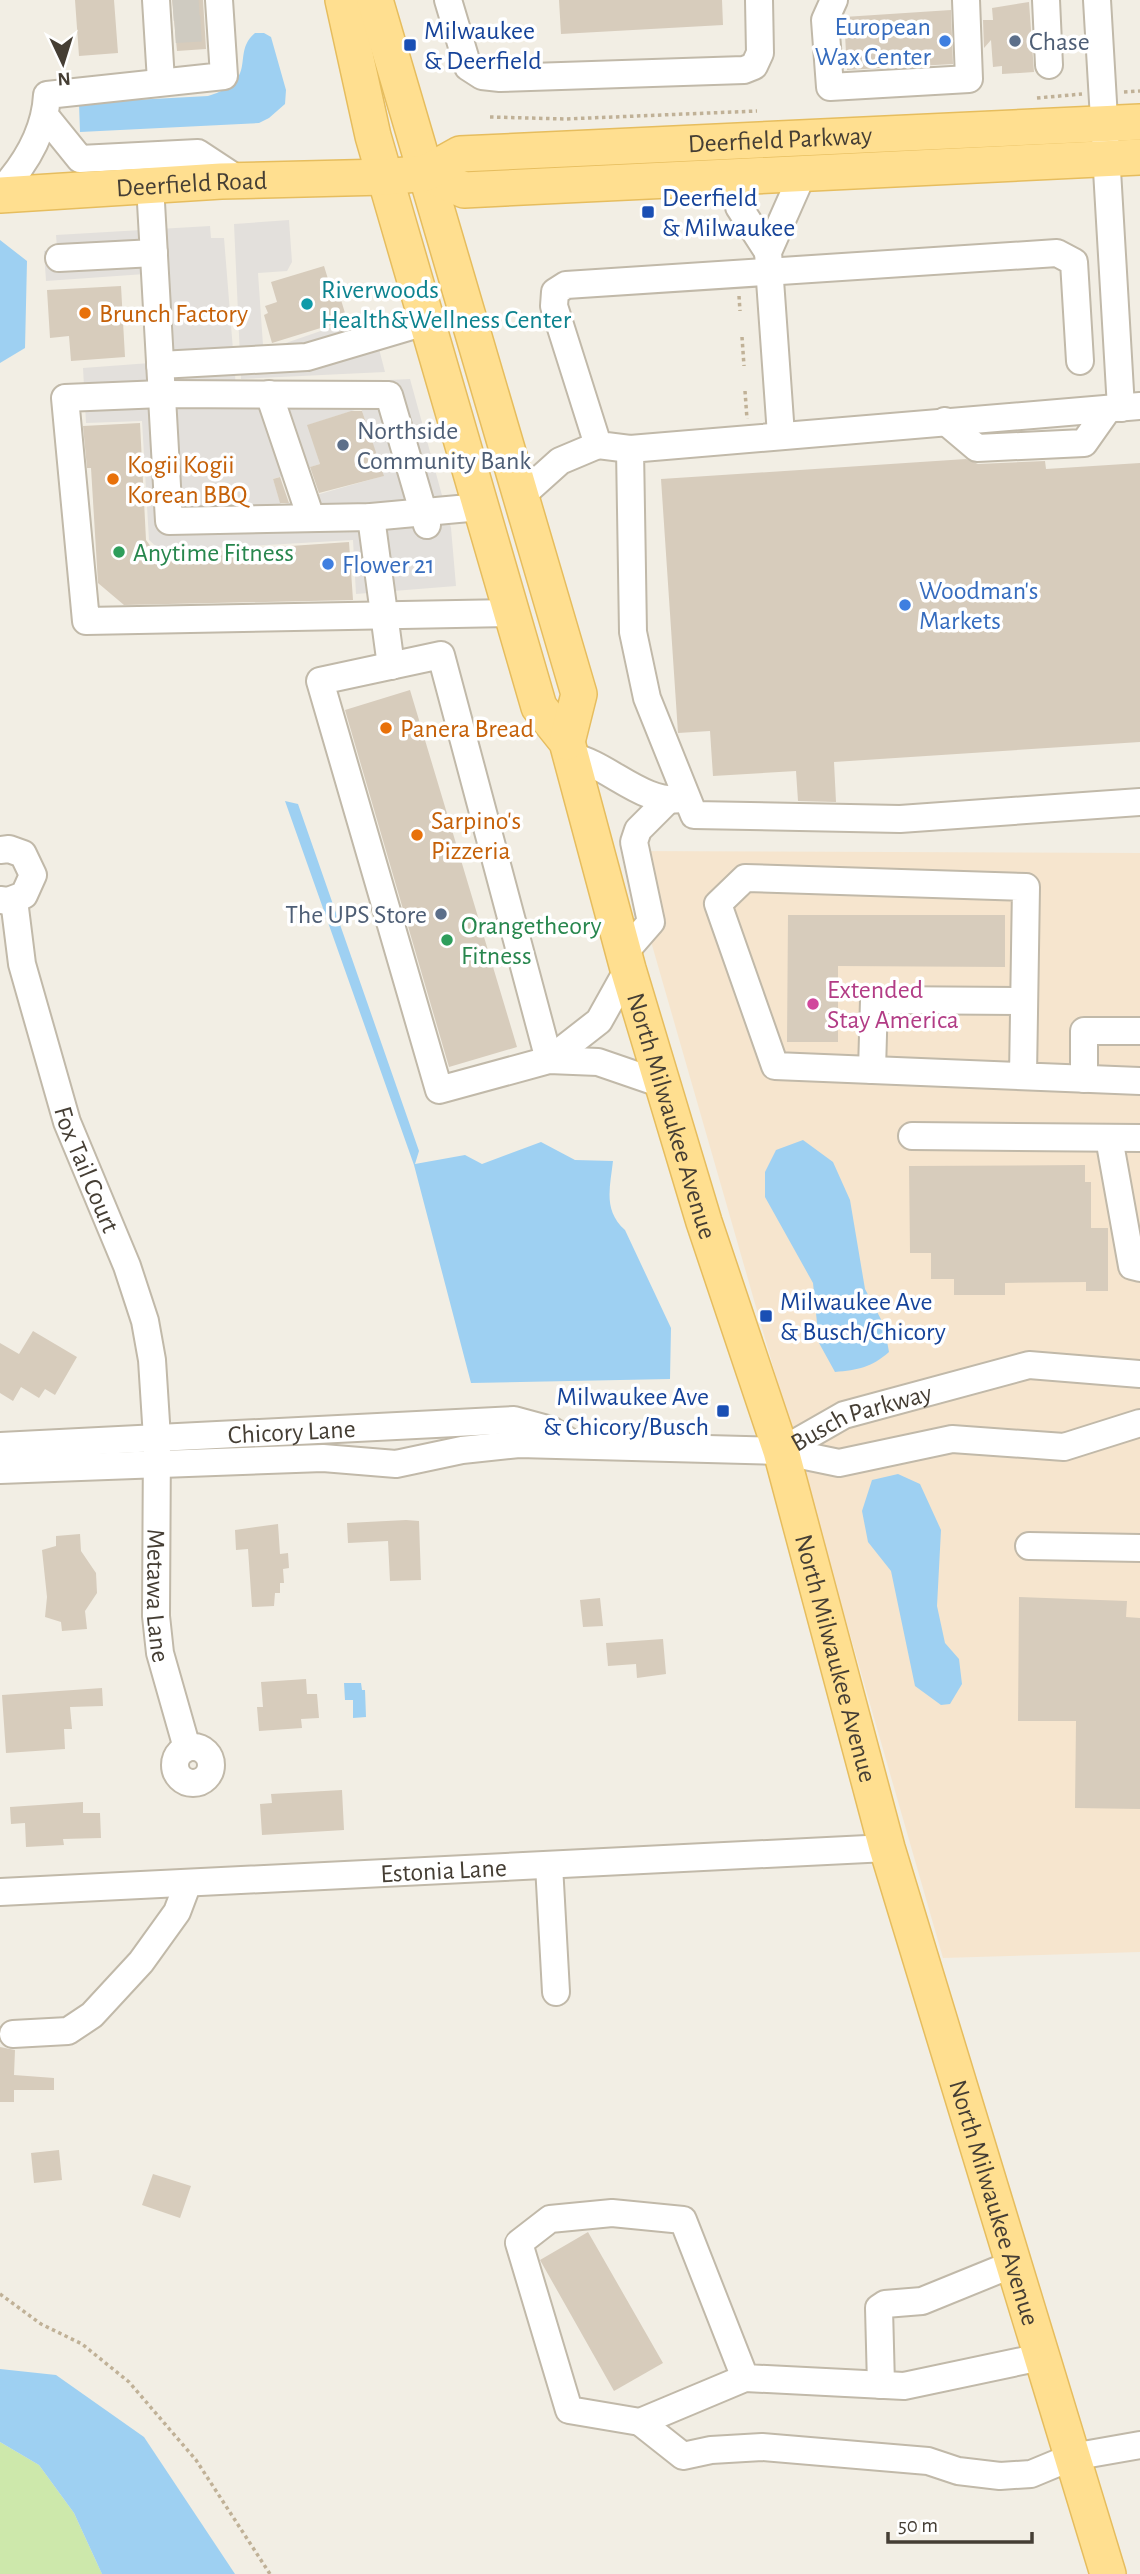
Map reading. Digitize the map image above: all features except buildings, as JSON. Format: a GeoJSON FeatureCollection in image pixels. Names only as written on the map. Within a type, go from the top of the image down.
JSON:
{"type":"FeatureCollection","features":[{"type":"Feature","properties":{"kind":"main road","name":"North Milwaukee Avenue"},"geometry":{"type":"LineString","coordinates":[[343,0],[385,177],[425,322],[539,708],[568,749],[662,1084],[707,1232],[781,1451],[887,1848],[1108,2574]]}},
{"type":"Feature","properties":{"kind":"main road"},"geometry":{"type":"LineString","coordinates":[[375,0],[579,694],[568,749]]}},
{"type":"Feature","properties":{"kind":"main road","name":"Deerfield Parkway"},"geometry":{"type":"LineString","coordinates":[[385,177],[426,173],[460,154],[1140,122]]}},
{"type":"Feature","properties":{"kind":"main road","name":"Deerfield Parkway"},"geometry":{"type":"LineString","coordinates":[[426,173],[464,190],[1140,157]]}},
{"type":"Feature","properties":{"kind":"main road","name":"Deerfield Road"},"geometry":{"type":"LineString","coordinates":[[0,193],[239,180],[385,177]]}},
{"type":"Feature","properties":{"kind":"street"},"geometry":{"type":"LineString","coordinates":[[448,0],[468,67],[482,76],[500,78],[744,70],[754,66],[760,53],[758,0]]}},
{"type":"Feature","properties":{"kind":"street"},"geometry":{"type":"LineString","coordinates":[[834,0],[825,20],[830,87],[969,79],[966,0]]}},
{"type":"Feature","properties":{"kind":"street"},"geometry":{"type":"LineString","coordinates":[[1046,0],[1049,65]]}},
{"type":"Feature","properties":{"kind":"street"},"geometry":{"type":"LineString","coordinates":[[521,496],[560,461],[598,445],[630,449],[1123,408],[1097,0]]}},
{"type":"Feature","properties":{"kind":"street"},"geometry":{"type":"LineString","coordinates":[[0,193],[24,167],[46,117],[47,95],[224,76],[215,13]]}},
{"type":"Feature","properties":{"kind":"street"},"geometry":{"type":"LineString","coordinates":[[161,81],[164,16]]}},
{"type":"Feature","properties":{"kind":"street"},"geometry":{"type":"LineString","coordinates":[[46,117],[80,159],[198,153],[239,180]]}},
{"type":"Feature","properties":{"kind":"street"},"geometry":{"type":"LineString","coordinates":[[768,262],[803,173]]}},
{"type":"Feature","properties":{"kind":"street"},"geometry":{"type":"LineString","coordinates":[[734,176],[739,206],[768,262],[781,435]]}},
{"type":"Feature","properties":{"kind":"street"},"geometry":{"type":"LineString","coordinates":[[150,185],[169,521],[424,518],[480,507]]}},
{"type":"Feature","properties":{"kind":"street"},"geometry":{"type":"LineString","coordinates":[[59,258],[154,253]]}},
{"type":"Feature","properties":{"kind":"street"},"geometry":{"type":"LineString","coordinates":[[598,445],[554,306],[555,292],[566,285],[768,262],[1057,253],[1074,262],[1080,361]]}},
{"type":"Feature","properties":{"kind":"street"},"geometry":{"type":"LineString","coordinates":[[160,365],[307,356],[425,322]]}},
{"type":"Feature","properties":{"kind":"street"},"geometry":{"type":"LineString","coordinates":[[424,518],[389,395],[162,394],[65,398],[86,621],[511,613]]}},
{"type":"Feature","properties":{"kind":"street"},"geometry":{"type":"LineString","coordinates":[[269,394],[311,518]]}},
{"type":"Feature","properties":{"kind":"street"},"geometry":{"type":"LineString","coordinates":[[630,449],[633,632],[647,698],[677,800]]}},
{"type":"Feature","properties":{"kind":"street"},"geometry":{"type":"LineString","coordinates":[[371,517],[391,666]]}},
{"type":"Feature","properties":{"kind":"street"},"geometry":{"type":"LineString","coordinates":[[549,1060],[441,655],[320,681],[439,1090],[549,1060],[598,1062],[662,1084]]}},
{"type":"Feature","properties":{"kind":"street"},"geometry":{"type":"LineString","coordinates":[[568,749],[620,779],[677,800],[694,815],[900,819],[1140,802]]}},
{"type":"Feature","properties":{"kind":"street"},"geometry":{"type":"LineString","coordinates":[[549,1060],[599,1021],[626,961],[651,922],[634,842],[638,830],[677,800]]}},
{"type":"Feature","properties":{"kind":"street","name":"Fox Tail Court"},"geometry":{"type":"LineString","coordinates":[[0,850],[16,851],[32,867],[29,889],[7,900],[22,964],[67,1122],[127,1266],[145,1321],[152,1360],[157,1450]]}},
{"type":"Feature","properties":{"kind":"street"},"geometry":{"type":"LineString","coordinates":[[1023,1076],[1026,887],[745,878],[718,904],[775,1066],[1140,1081]]}},
{"type":"Feature","properties":{"kind":"street"},"geometry":{"type":"LineString","coordinates":[[872,1070],[874,1000],[1024,1001]]}},
{"type":"Feature","properties":{"kind":"street"},"geometry":{"type":"LineString","coordinates":[[1084,1079],[1084,1031],[1140,1031]]}},
{"type":"Feature","properties":{"kind":"street"},"geometry":{"type":"LineString","coordinates":[[912,1136],[1140,1138]]}},
{"type":"Feature","properties":{"kind":"street"},"geometry":{"type":"LineString","coordinates":[[1109,1138],[1132,1266],[1140,1268]]}},
{"type":"Feature","properties":{"kind":"street","name":"Busch Parkway"},"geometry":{"type":"LineString","coordinates":[[781,1451],[844,1415],[1030,1365],[1140,1374]]}},
{"type":"Feature","properties":{"kind":"street","name":"Chicory Lane"},"geometry":{"type":"LineString","coordinates":[[0,1470],[157,1450],[427,1424],[514,1420],[551,1430],[579,1447]]}},
{"type":"Feature","properties":{"kind":"street","name":"Busch Parkway"},"geometry":{"type":"LineString","coordinates":[[781,1451],[839,1463],[952,1439],[1064,1447],[1140,1423]]}},
{"type":"Feature","properties":{"kind":"street"},"geometry":{"type":"LineString","coordinates":[[427,1424],[429,1458]]}},
{"type":"Feature","properties":{"kind":"street","name":"Chicory Lane"},"geometry":{"type":"LineString","coordinates":[[0,1446],[157,1450],[396,1464],[462,1450],[519,1444],[781,1451]]}},
{"type":"Feature","properties":{"kind":"street","name":"Metawa Lane"},"geometry":{"type":"LineString","coordinates":[[157,1450],[156,1616],[160,1653],[187,1748]]}},
{"type":"Feature","properties":{"kind":"street"},"geometry":{"type":"LineString","coordinates":[[1029,1546],[1140,1548]]}},
{"type":"Feature","properties":{"kind":"street","name":"Estonia Lane"},"geometry":{"type":"LineString","coordinates":[[0,1892],[887,1848]]}},
{"type":"Feature","properties":{"kind":"street"},"geometry":{"type":"LineString","coordinates":[[549,1865],[556,1992]]}},
{"type":"Feature","properties":{"kind":"street"},"geometry":{"type":"LineString","coordinates":[[13,2034],[68,2031],[92,2015],[148,1952],[177,1912],[188,1883]]}},
{"type":"Feature","properties":{"kind":"street"},"geometry":{"type":"LineString","coordinates":[[745,2378],[683,2220],[612,2213],[550,2219],[519,2243],[569,2410],[640,2421],[683,2456],[711,2450],[762,2447],[905,2458],[928,2461],[958,2471],[1000,2476],[1031,2474],[1072,2458],[1140,2445]]}},
{"type":"Feature","properties":{"kind":"street"},"geometry":{"type":"LineString","coordinates":[[881,2385],[879,2308],[885,2304],[922,2301],[1013,2264]]}},
{"type":"Feature","properties":{"kind":"street"},"geometry":{"type":"LineString","coordinates":[[640,2421],[745,2378],[904,2386],[1041,2357]]}},
{"type":"Feature","properties":{"kind":"path"},"geometry":{"type":"LineString","coordinates":[[1028,98],[1062,95]]}},
{"type":"Feature","properties":{"kind":"path"},"geometry":{"type":"LineString","coordinates":[[490,117],[565,119],[760,111]]}},
{"type":"Feature","properties":{"kind":"path"},"geometry":{"type":"LineString","coordinates":[[742,337],[744,366]]}},
{"type":"Feature","properties":{"kind":"path"},"geometry":{"type":"LineString","coordinates":[[745,391],[747,421]]}},
{"type":"Feature","properties":{"kind":"path"},"geometry":{"type":"LineString","coordinates":[[0,2294],[41,2324],[82,2344],[129,2382],[196,2460],[270,2574]]}},
{"type":"Feature","properties":{"kind":"shaded area"},"geometry":{"type":"Polygon","coordinates":[[[289,220],[292,262],[287,271],[258,273],[263,345],[283,344],[370,314],[385,372],[241,379],[234,224],[289,220]]]}},
{"type":"Feature","properties":{"kind":"shaded area"},"geometry":{"type":"Polygon","coordinates":[[[210,226],[211,238],[224,238],[236,387],[410,379],[451,528],[456,586],[356,594],[353,540],[161,551],[149,540],[142,421],[86,423],[83,368],[150,363],[145,274],[46,281],[44,251],[57,248],[56,235],[210,226]],[[361,408],[308,425],[320,464],[273,479],[281,505],[383,476],[361,408]]]}},
{"type":"Feature","properties":{"kind":"shaded area"},"geometry":{"type":"Polygon","coordinates":[[[625,851],[1140,853],[1140,1952],[943,1958],[625,851]]]}},
{"type":"Feature","properties":{"kind":"green space"},"geometry":{"type":"Polygon","coordinates":[[[0,2442],[39,2465],[74,2513],[102,2574],[0,2574],[0,2442]]]}},
{"type":"Feature","properties":{"kind":"water"},"geometry":{"type":"Polygon","coordinates":[[[255,33],[264,33],[271,37],[286,90],[285,104],[269,118],[259,123],[80,132],[79,103],[208,96],[224,90],[240,75],[245,49],[255,33]]]}},
{"type":"Feature","properties":{"kind":"water"},"geometry":{"type":"Polygon","coordinates":[[[0,240],[27,261],[25,348],[0,363],[0,240]]]}},
{"type":"Feature","properties":{"kind":"water"},"geometry":{"type":"Polygon","coordinates":[[[285,801],[298,804],[419,1151],[415,1164],[465,1155],[482,1164],[541,1142],[575,1160],[613,1161],[610,1198],[613,1215],[625,1230],[671,1328],[670,1379],[471,1383],[414,1165],[285,801]]]}},
{"type":"Feature","properties":{"kind":"water"},"geometry":{"type":"Polygon","coordinates":[[[803,1140],[833,1162],[850,1200],[865,1289],[884,1325],[889,1352],[877,1361],[858,1369],[835,1372],[819,1343],[813,1283],[765,1197],[765,1172],[776,1150],[803,1140]]]}},
{"type":"Feature","properties":{"kind":"water"},"geometry":{"type":"Polygon","coordinates":[[[898,1474],[920,1484],[941,1530],[937,1606],[945,1643],[959,1659],[962,1684],[950,1704],[941,1705],[915,1686],[891,1571],[868,1542],[862,1511],[872,1480],[898,1474]]]}},
{"type":"Feature","properties":{"kind":"water"},"geometry":{"type":"Polygon","coordinates":[[[344,1683],[361,1683],[362,1690],[365,1690],[366,1717],[353,1718],[353,1700],[345,1700],[344,1683]]]}},
{"type":"Feature","properties":{"kind":"water"},"geometry":{"type":"Polygon","coordinates":[[[0,2369],[56,2375],[144,2437],[235,2574],[102,2574],[74,2513],[39,2465],[0,2442],[0,2369]]]}},
{"type":"Feature","properties":{"kind":"tunnel"},"geometry":{"type":"LineString","coordinates":[[173,8],[207,6]]}},
{"type":"Feature","properties":{"kind":"tunnel"},"geometry":{"type":"LineString","coordinates":[[175,30],[209,28]]}},
{"type":"Feature","properties":{"kind":"place","name":"European Wax Center"},"geometry":{"type":"Point","coordinates":[945,41]}},
{"type":"Feature","properties":{"kind":"place","name":"Chase"},"geometry":{"type":"Point","coordinates":[1015,41]}},
{"type":"Feature","properties":{"kind":"place","name":"Milwaukee & Deerfield"},"geometry":{"type":"Point","coordinates":[410,45]}},
{"type":"Feature","properties":{"kind":"place","name":"Deerfield & Milwaukee"},"geometry":{"type":"Point","coordinates":[648,212]}},
{"type":"Feature","properties":{"kind":"place","name":"Riverwoods Health&Wellness Center"},"geometry":{"type":"Point","coordinates":[307,304]}},
{"type":"Feature","properties":{"kind":"place","name":"Brunch Factory"},"geometry":{"type":"Point","coordinates":[85,313]}},
{"type":"Feature","properties":{"kind":"place","name":"Northside Community Bank"},"geometry":{"type":"Point","coordinates":[343,445]}},
{"type":"Feature","properties":{"kind":"place","name":"Kogii Kogii Korean BBQ"},"geometry":{"type":"Point","coordinates":[113,479]}},
{"type":"Feature","properties":{"kind":"place","name":"Anytime Fitness"},"geometry":{"type":"Point","coordinates":[119,552]}},
{"type":"Feature","properties":{"kind":"place","name":"Flower 21"},"geometry":{"type":"Point","coordinates":[328,564]}},
{"type":"Feature","properties":{"kind":"place","name":"Woodman's Markets"},"geometry":{"type":"Point","coordinates":[905,605]}},
{"type":"Feature","properties":{"kind":"place","name":"Panera Bread"},"geometry":{"type":"Point","coordinates":[386,728]}},
{"type":"Feature","properties":{"kind":"place","name":"Sarpino's Pizzeria"},"geometry":{"type":"Point","coordinates":[417,835]}},
{"type":"Feature","properties":{"kind":"place","name":"The UPS Store"},"geometry":{"type":"Point","coordinates":[441,914]}},
{"type":"Feature","properties":{"kind":"place","name":"Orangetheory Fitness"},"geometry":{"type":"Point","coordinates":[447,940]}},
{"type":"Feature","properties":{"kind":"place","name":"Extended Stay America"},"geometry":{"type":"Point","coordinates":[813,1004]}},
{"type":"Feature","properties":{"kind":"place","name":"Milwaukee Ave & Busch/Chicory"},"geometry":{"type":"Point","coordinates":[766,1316]}},
{"type":"Feature","properties":{"kind":"place","name":"Milwaukee Ave & Chicory/Busch"},"geometry":{"type":"Point","coordinates":[723,1411]}}]}
